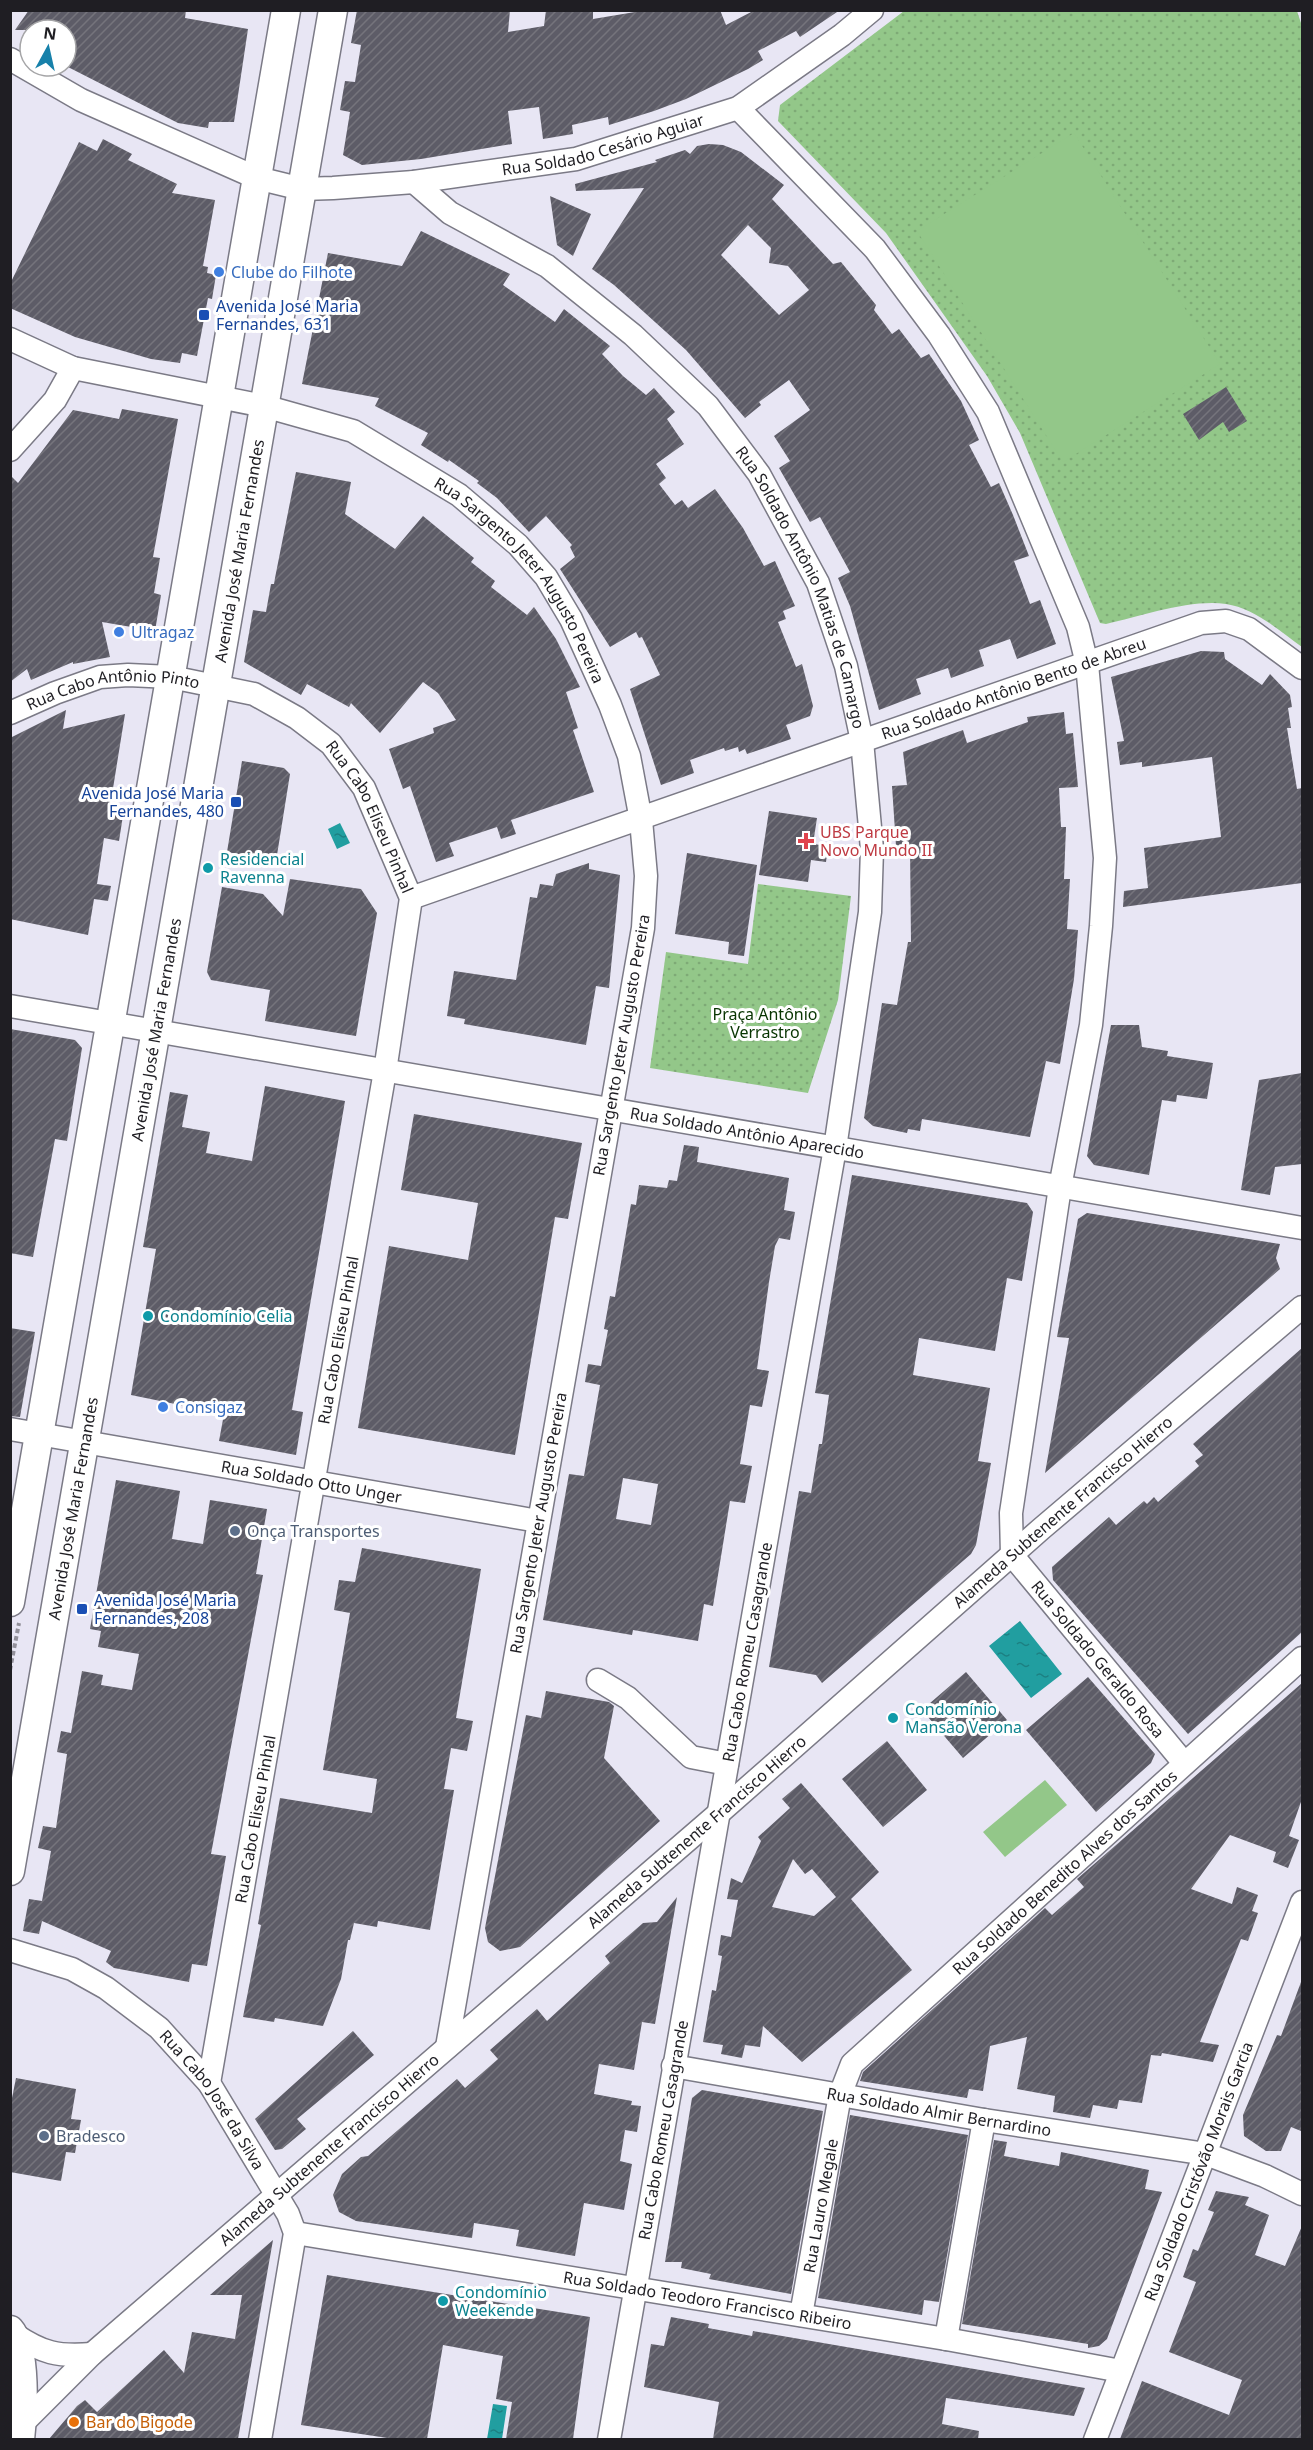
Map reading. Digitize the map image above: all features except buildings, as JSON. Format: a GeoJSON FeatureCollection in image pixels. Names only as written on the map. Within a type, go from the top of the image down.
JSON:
{"type":"FeatureCollection","features":[{"type":"Feature","properties":{"kind":"main road"},"geometry":{"type":"LineString","coordinates":[[10,1602],[286,10]]}},
{"type":"Feature","properties":{"kind":"main road","name":"Avenida José Maria Fernandes"},"geometry":{"type":"LineString","coordinates":[[10,1871],[333,10]]}},
{"type":"Feature","properties":{"kind":"main road"},"geometry":{"type":"LineString","coordinates":[[12,2332],[22,2382],[21,2432]]}},
{"type":"Feature","properties":{"kind":"street","name":"Rua Soldado Cesário Aguiar"},"geometry":{"type":"LineString","coordinates":[[302,189],[414,182],[576,159],[738,108],[842,35],[872,10]]}},
{"type":"Feature","properties":{"kind":"street"},"geometry":{"type":"LineString","coordinates":[[10,59],[81,100],[257,178],[302,189]]}},
{"type":"Feature","properties":{"kind":"street"},"geometry":{"type":"LineString","coordinates":[[738,108],[876,249],[951,354],[988,412],[1078,627],[1087,664],[1105,858],[1091,1025],[1060,1187],[1011,1512],[1012,1555]]}},
{"type":"Feature","properties":{"kind":"street","name":"Rua Soldado Antônio Matias de Camargo"},"geometry":{"type":"LineString","coordinates":[[414,182],[450,213],[547,266],[633,335],[708,406],[759,474],[818,583],[846,666],[862,741],[872,849],[870,912],[835,1148]]}},
{"type":"Feature","properties":{"kind":"street","name":"Rua Sargento Jeter Augusto Pereira"},"geometry":{"type":"LineString","coordinates":[[10,339],[73,368],[264,406],[353,431],[459,495],[518,545],[546,577],[571,619],[610,705],[629,756],[641,820],[646,876],[643,928],[447,2047]]}},
{"type":"Feature","properties":{"kind":"street"},"geometry":{"type":"LineString","coordinates":[[10,450],[54,400],[73,368]]}},
{"type":"Feature","properties":{"kind":"street","name":"Rua Soldado Antônio Bento de Abreu"},"geometry":{"type":"LineString","coordinates":[[411,898],[641,820],[1201,622],[1226,621],[1250,629],[1302,668]]}},
{"type":"Feature","properties":{"kind":"street","name":"Rua Cabo Antônio Pinto"},"geometry":{"type":"LineString","coordinates":[[10,712],[100,677],[128,675],[171,677],[216,684]]}},
{"type":"Feature","properties":{"kind":"street","name":"Rua Cabo Eliseu Pinhal"},"geometry":{"type":"LineString","coordinates":[[209,2083],[314,1482],[411,898],[364,788],[331,744],[297,718],[254,694],[216,684]]}},
{"type":"Feature","properties":{"kind":"street","name":"Rua Soldado Antônio Aparecido"},"geometry":{"type":"LineString","coordinates":[[10,1006],[1302,1228]]}},
{"type":"Feature","properties":{"kind":"street","name":"Rua Cabo Romeu Casagrande"},"geometry":{"type":"LineString","coordinates":[[609,2439],[835,1148]]}},
{"type":"Feature","properties":{"kind":"street","name":"Alameda Subtenente Francisco Hierro"},"geometry":{"type":"LineString","coordinates":[[21,2432],[92,2354],[719,1813],[1012,1555],[1302,1307]]}},
{"type":"Feature","properties":{"kind":"street","name":"Rua Soldado Otto Unger"},"geometry":{"type":"LineString","coordinates":[[10,1429],[538,1521]]}},
{"type":"Feature","properties":{"kind":"street","name":"Rua Soldado Geraldo Rosa"},"geometry":{"type":"LineString","coordinates":[[1012,1555],[1184,1763]]}},
{"type":"Feature","properties":{"kind":"street","name":"Rua Soldado Benedito Alves dos Santos"},"geometry":{"type":"LineString","coordinates":[[840,2095],[852,2064],[1302,1658]]}},
{"type":"Feature","properties":{"kind":"street"},"geometry":{"type":"LineString","coordinates":[[598,1680],[628,1698],[691,1756],[727,1764]]}},
{"type":"Feature","properties":{"kind":"street","name":"Rua Soldado Cristóvão Morais Garcia"},"geometry":{"type":"LineString","coordinates":[[1095,2439],[1302,1902]]}},
{"type":"Feature","properties":{"kind":"street","name":"Rua Cabo José da Silva"},"geometry":{"type":"LineString","coordinates":[[10,1950],[72,1969],[106,1988],[159,2028],[209,2083],[288,2214],[295,2233]]}},
{"type":"Feature","properties":{"kind":"street","name":"Rua Soldado Almir Bernardino"},"geometry":{"type":"LineString","coordinates":[[673,2066],[984,2120],[1206,2154],[1265,2176],[1302,2194]]}},
{"type":"Feature","properties":{"kind":"street","name":"Rua Lauro Megale"},"geometry":{"type":"LineString","coordinates":[[801,2315],[840,2095]]}},
{"type":"Feature","properties":{"kind":"street"},"geometry":{"type":"LineString","coordinates":[[946,2339],[984,2120]]}},
{"type":"Feature","properties":{"kind":"street"},"geometry":{"type":"LineString","coordinates":[[260,2439],[295,2233]]}},
{"type":"Feature","properties":{"kind":"street","name":"Rua Soldado Teodoro Francisco Ribeiro"},"geometry":{"type":"LineString","coordinates":[[295,2233],[946,2339],[1121,2371]]}},
{"type":"Feature","properties":{"kind":"street"},"geometry":{"type":"LineString","coordinates":[[12,2332],[35,2349],[55,2355],[92,2354]]}},
{"type":"Feature","properties":{"kind":"green space"},"geometry":{"type":"Polygon","coordinates":[[[904,11],[1297,11],[1302,26],[1302,647],[1257,615],[1226,604],[1182,606],[1106,624],[1100,623],[1020,433],[987,376],[886,233],[778,121],[780,105],[904,11]]]}},
{"type":"Feature","properties":{"kind":"green space"},"geometry":{"type":"Polygon","coordinates":[[[1074,133],[1220,364],[1063,462],[917,231],[1074,133]]]}},
{"type":"Feature","properties":{"kind":"green space","name":"Praça Antônio Verrastro"},"geometry":{"type":"Polygon","coordinates":[[[758,884],[851,896],[838,1000],[808,1093],[650,1068],[666,952],[748,964],[758,884]]]}},
{"type":"Feature","properties":{"kind":"green space"},"geometry":{"type":"Polygon","coordinates":[[[1045,1780],[1067,1805],[1005,1857],[983,1832],[1045,1780]]]}},
{"type":"Feature","properties":{"kind":"water"},"geometry":{"type":"Polygon","coordinates":[[[340,823],[350,843],[337,849],[328,829],[340,823]]]}},
{"type":"Feature","properties":{"kind":"water"},"geometry":{"type":"Polygon","coordinates":[[[1020,1621],[1062,1674],[1031,1698],[989,1646],[1020,1621]]]}},
{"type":"Feature","properties":{"kind":"water"},"geometry":{"type":"Polygon","coordinates":[[[493,2404],[507,2406],[502,2439],[487,2439],[493,2404]]]}},
{"type":"Feature","properties":{"kind":"place","name":"Clube do Filhote"},"geometry":{"type":"Point","coordinates":[219,272]}},
{"type":"Feature","properties":{"kind":"place","name":"Avenida José Maria Fernandes, 631"},"geometry":{"type":"Point","coordinates":[204,315]}},
{"type":"Feature","properties":{"kind":"place","name":"Ultragaz"},"geometry":{"type":"Point","coordinates":[119,632]}},
{"type":"Feature","properties":{"kind":"place","name":"Avenida José Maria Fernandes, 480"},"geometry":{"type":"Point","coordinates":[236,802]}},
{"type":"Feature","properties":{"kind":"place","name":"UBS Parque Novo Mundo II"},"geometry":{"type":"Point","coordinates":[806,841]}},
{"type":"Feature","properties":{"kind":"place","name":"Residencial Ravenna"},"geometry":{"type":"Point","coordinates":[208,868]}},
{"type":"Feature","properties":{"kind":"place","name":"Condomínio Celia"},"geometry":{"type":"Point","coordinates":[148,1316]}},
{"type":"Feature","properties":{"kind":"place","name":"Consigaz"},"geometry":{"type":"Point","coordinates":[163,1407]}},
{"type":"Feature","properties":{"kind":"place","name":"Onça Transportes"},"geometry":{"type":"Point","coordinates":[235,1531]}},
{"type":"Feature","properties":{"kind":"place","name":"Avenida José Maria Fernandes, 208"},"geometry":{"type":"Point","coordinates":[82,1609]}},
{"type":"Feature","properties":{"kind":"place","name":"Condomínio Mansão Verona"},"geometry":{"type":"Point","coordinates":[893,1718]}},
{"type":"Feature","properties":{"kind":"place","name":"Bradesco"},"geometry":{"type":"Point","coordinates":[44,2136]}},
{"type":"Feature","properties":{"kind":"place","name":"Condomínio Weekende"},"geometry":{"type":"Point","coordinates":[443,2301]}},
{"type":"Feature","properties":{"kind":"place","name":"Bar do Bigode"},"geometry":{"type":"Point","coordinates":[74,2422]}}]}
